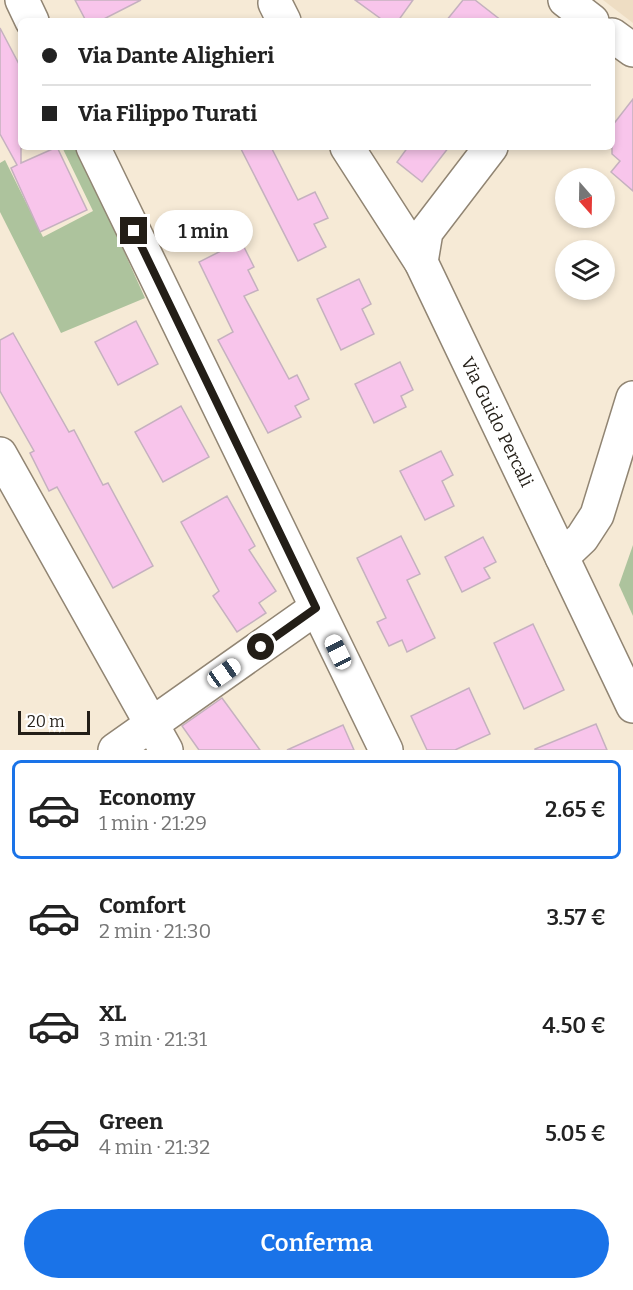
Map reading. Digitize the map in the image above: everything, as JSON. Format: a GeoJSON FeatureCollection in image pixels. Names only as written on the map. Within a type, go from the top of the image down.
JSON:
{"type":"FeatureCollection","features":[{"type":"Feature","properties":{"kind":"street"},"geometry":{"type":"LineString","coordinates":[[22,0],[31,18]]}},
{"type":"Feature","properties":{"kind":"street"},"geometry":{"type":"LineString","coordinates":[[615,37],[633,50]]}},
{"type":"Feature","properties":{"kind":"street"},"geometry":{"type":"LineString","coordinates":[[94,150],[386,750]]}},
{"type":"Feature","properties":{"kind":"street","name":"Via Guido Percali"},"geometry":{"type":"LineString","coordinates":[[349,150],[421,262],[633,706]]}},
{"type":"Feature","properties":{"kind":"street"},"geometry":{"type":"LineString","coordinates":[[421,262],[426,232],[489,150]]}},
{"type":"Feature","properties":{"kind":"street"},"geometry":{"type":"LineString","coordinates":[[562,557],[582,538],[597,515],[633,398]]}},
{"type":"Feature","properties":{"kind":"street"},"geometry":{"type":"LineString","coordinates":[[0,454],[159,737]]}},
{"type":"Feature","properties":{"kind":"street"},"geometry":{"type":"LineString","coordinates":[[115,750],[159,737],[316,608]]}},
{"type":"Feature","properties":{"kind":"shaded area"},"geometry":{"type":"Polygon","coordinates":[[[603,0],[633,0],[633,23],[603,0]]]}},
{"type":"Feature","properties":{"kind":"green space"},"geometry":{"type":"Polygon","coordinates":[[[63,150],[78,150],[145,298],[61,333],[0,212],[0,163],[5,160],[43,237],[93,211],[63,150]]]}},
{"type":"Feature","properties":{"kind":"green space"},"geometry":{"type":"Polygon","coordinates":[[[633,545],[633,616],[619,585],[633,545]]]}},
{"type":"Feature","properties":{"kind":"building"},"geometry":{"type":"Polygon","coordinates":[[[75,0],[141,0],[106,18],[84,18],[75,0]]]}},
{"type":"Feature","properties":{"kind":"building"},"geometry":{"type":"Polygon","coordinates":[[[355,0],[413,0],[400,18],[380,18],[355,0]]]}},
{"type":"Feature","properties":{"kind":"building"},"geometry":{"type":"Polygon","coordinates":[[[463,0],[475,0],[498,18],[448,18],[463,0]]]}},
{"type":"Feature","properties":{"kind":"building"},"geometry":{"type":"Polygon","coordinates":[[[0,28],[18,62],[18,150],[21,150],[21,163],[50,150],[58,150],[87,210],[40,232],[11,168],[17,165],[0,134],[0,28]]]}},
{"type":"Feature","properties":{"kind":"building"},"geometry":{"type":"Polygon","coordinates":[[[633,99],[633,191],[615,175],[614,168],[620,161],[612,154],[612,150],[615,150],[615,122],[633,99]]]}},
{"type":"Feature","properties":{"kind":"building"},"geometry":{"type":"Polygon","coordinates":[[[242,150],[273,150],[298,200],[315,192],[328,218],[314,224],[326,247],[298,261],[242,150]]]}},
{"type":"Feature","properties":{"kind":"building"},"geometry":{"type":"Polygon","coordinates":[[[406,150],[447,150],[422,182],[397,162],[406,150]]]}},
{"type":"Feature","properties":{"kind":"building"},"geometry":{"type":"Polygon","coordinates":[[[241,241],[254,267],[248,270],[258,290],[244,296],[289,379],[297,375],[309,399],[295,406],[301,417],[268,433],[218,340],[233,332],[199,262],[241,241]]]}},
{"type":"Feature","properties":{"kind":"building"},"geometry":{"type":"Polygon","coordinates":[[[359,279],[371,304],[362,309],[374,334],[341,350],[317,299],[359,279]]]}},
{"type":"Feature","properties":{"kind":"building"},"geometry":{"type":"Polygon","coordinates":[[[136,321],[158,364],[118,385],[95,342],[136,321]]]}},
{"type":"Feature","properties":{"kind":"building"},"geometry":{"type":"Polygon","coordinates":[[[13,333],[69,432],[74,430],[103,485],[108,483],[153,566],[113,588],[57,487],[49,491],[30,453],[34,451],[0,391],[0,340],[13,333]]]}},
{"type":"Feature","properties":{"kind":"building"},"geometry":{"type":"Polygon","coordinates":[[[400,362],[413,390],[401,396],[406,407],[374,423],[355,384],[400,362]]]}},
{"type":"Feature","properties":{"kind":"building"},"geometry":{"type":"Polygon","coordinates":[[[181,406],[209,457],[163,482],[135,432],[181,406]]]}},
{"type":"Feature","properties":{"kind":"building"},"geometry":{"type":"Polygon","coordinates":[[[441,451],[453,475],[442,481],[454,506],[425,520],[400,471],[441,451]]]}},
{"type":"Feature","properties":{"kind":"building"},"geometry":{"type":"Polygon","coordinates":[[[227,496],[255,546],[249,550],[276,591],[259,603],[266,613],[237,632],[213,596],[219,591],[181,522],[227,496]]]}},
{"type":"Feature","properties":{"kind":"building"},"geometry":{"type":"Polygon","coordinates":[[[401,536],[420,574],[407,580],[435,638],[407,652],[402,640],[389,646],[377,622],[386,618],[357,558],[401,536]]]}},
{"type":"Feature","properties":{"kind":"building"},"geometry":{"type":"Polygon","coordinates":[[[483,537],[496,562],[484,568],[490,578],[462,592],[445,557],[483,537]]]}},
{"type":"Feature","properties":{"kind":"building"},"geometry":{"type":"Polygon","coordinates":[[[533,624],[564,690],[524,709],[494,643],[533,624]]]}},
{"type":"Feature","properties":{"kind":"building"},"geometry":{"type":"Polygon","coordinates":[[[469,688],[490,734],[455,750],[427,750],[411,716],[469,688]]]}},
{"type":"Feature","properties":{"kind":"building"},"geometry":{"type":"Polygon","coordinates":[[[222,698],[260,750],[199,750],[182,726],[222,698]]]}},
{"type":"Feature","properties":{"kind":"building"},"geometry":{"type":"Polygon","coordinates":[[[596,724],[607,750],[535,750],[535,749],[596,724]]]}},
{"type":"Feature","properties":{"kind":"building"},"geometry":{"type":"Polygon","coordinates":[[[343,725],[354,750],[287,750],[343,725]]]}},
{"type":"Feature","properties":{"kind":"route"},"geometry":{"type":"LineString","coordinates":[[134,231],[316,608],[261,647]]}}]}
